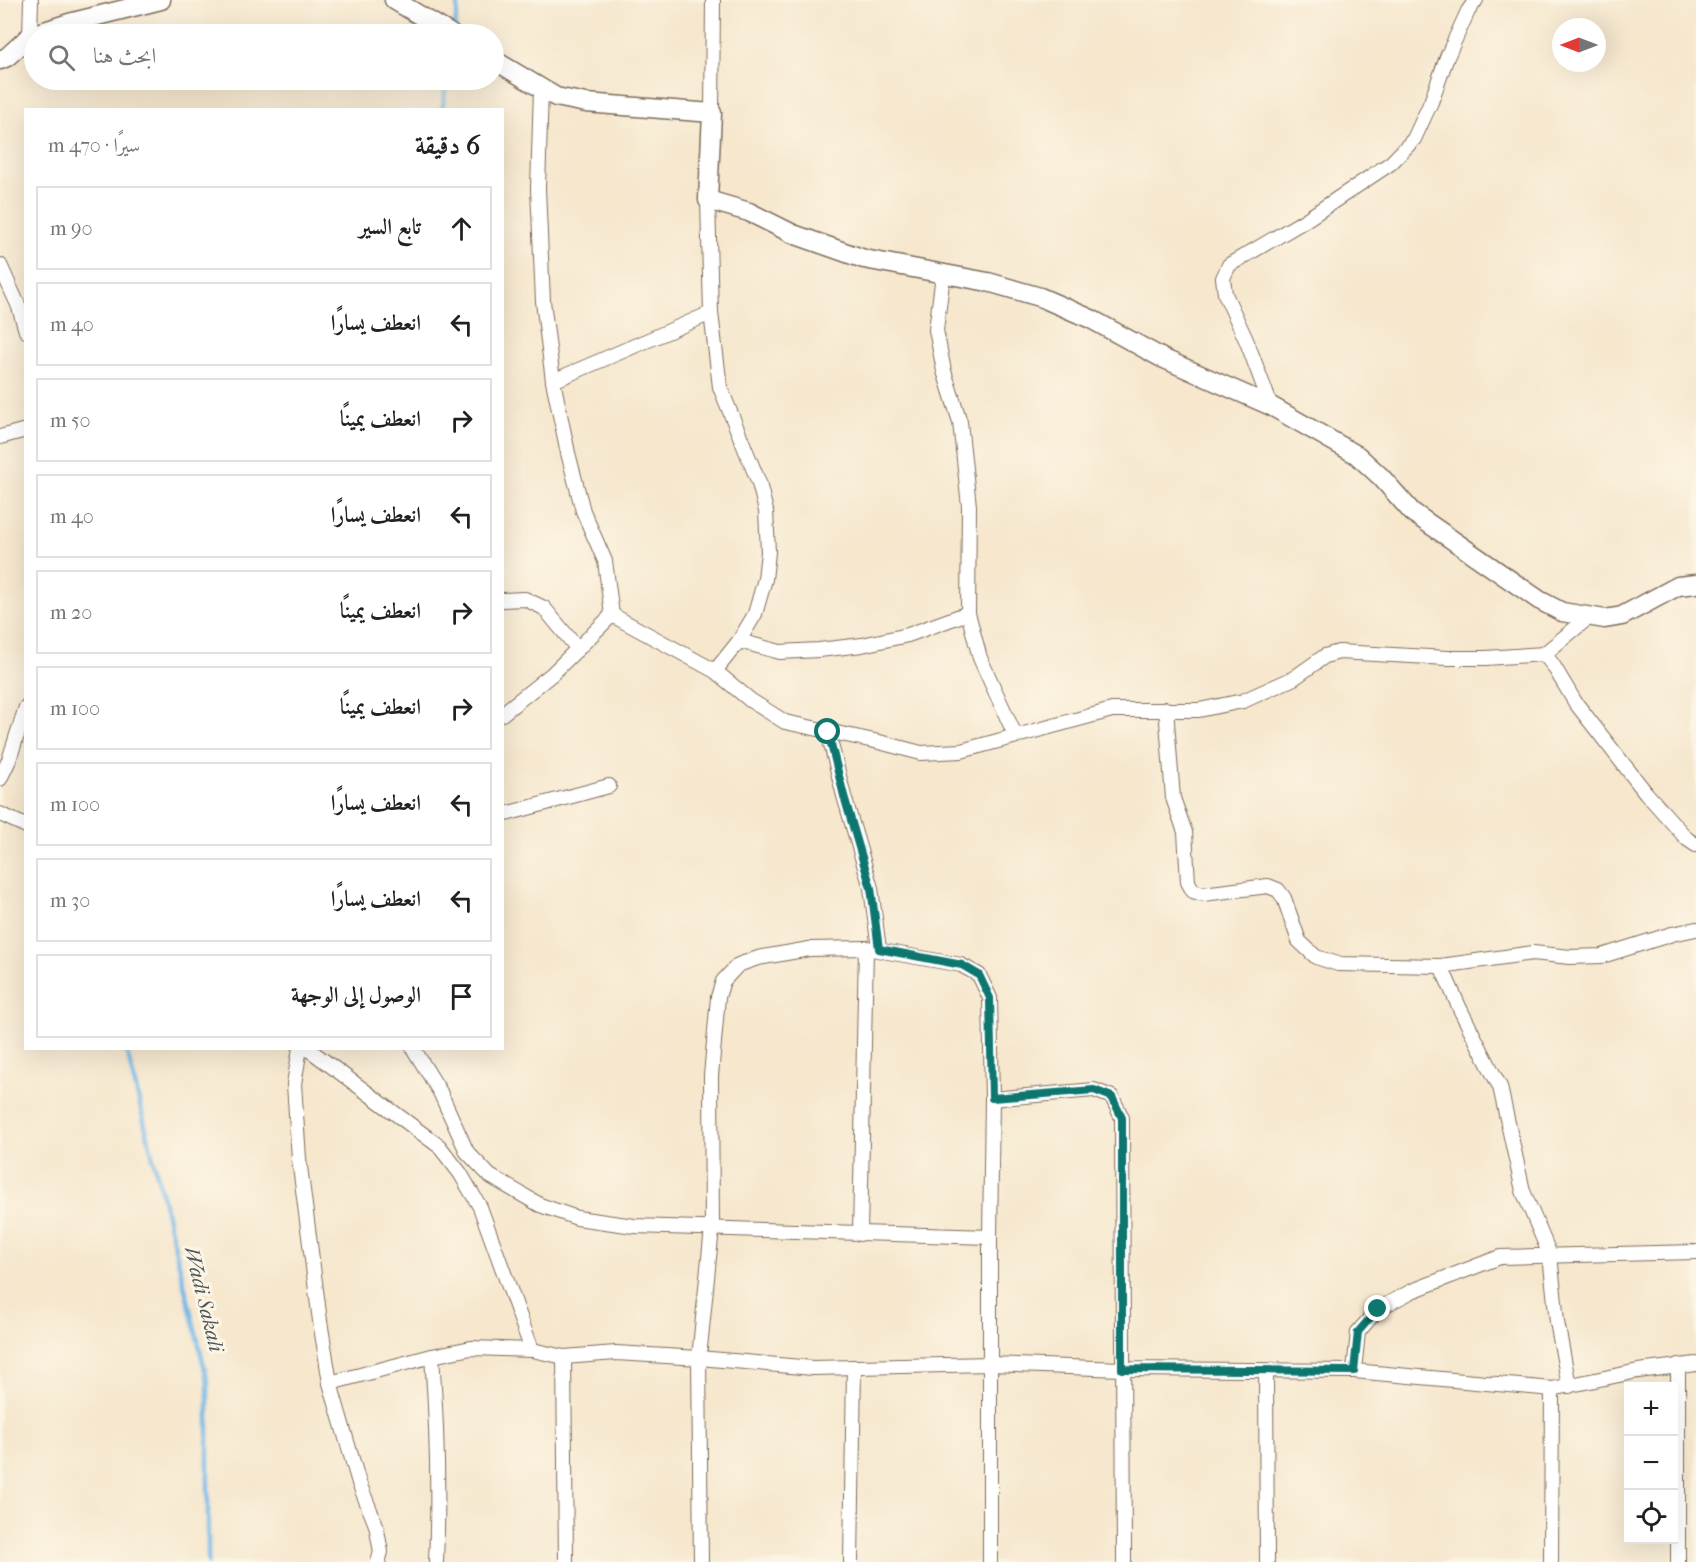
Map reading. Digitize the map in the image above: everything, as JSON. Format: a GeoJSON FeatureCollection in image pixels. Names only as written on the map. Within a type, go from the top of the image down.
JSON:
{"type":"FeatureCollection","features":[{"type":"Feature","properties":{"kind":"street"},"geometry":{"type":"LineString","coordinates":[[31,0],[32,24]]}},
{"type":"Feature","properties":{"kind":"street"},"geometry":{"type":"LineString","coordinates":[[66,24],[161,0]]}},
{"type":"Feature","properties":{"kind":"street"},"geometry":{"type":"LineString","coordinates":[[394,0],[435,24]]}},
{"type":"Feature","properties":{"kind":"street"},"geometry":{"type":"LineString","coordinates":[[713,0],[712,113],[708,200],[711,313],[720,387],[759,483],[766,512],[768,552],[765,579],[755,614],[739,641],[715,671]]}},
{"type":"Feature","properties":{"kind":"street"},"geometry":{"type":"LineString","coordinates":[[1271,406],[1247,342],[1225,294],[1223,278],[1229,265],[1304,221],[1391,163],[1414,139],[1431,102],[1447,57],[1468,11],[1476,0]]}},
{"type":"Feature","properties":{"kind":"street"},"geometry":{"type":"LineString","coordinates":[[0,60],[8,57],[24,43]]}},
{"type":"Feature","properties":{"kind":"street"},"geometry":{"type":"LineString","coordinates":[[504,66],[556,97],[586,103],[712,113]]}},
{"type":"Feature","properties":{"kind":"street"},"geometry":{"type":"LineString","coordinates":[[541,88],[538,189],[543,301],[553,381],[583,511],[605,561],[612,615]]}},
{"type":"Feature","properties":{"kind":"street"},"geometry":{"type":"LineString","coordinates":[[708,200],[749,212],[793,234],[864,260],[988,282],[1040,297],[1091,319],[1162,358],[1271,406],[1357,455],[1381,477],[1412,512],[1539,600],[1562,612],[1605,619],[1622,616],[1678,586],[1696,584]]}},
{"type":"Feature","properties":{"kind":"street"},"geometry":{"type":"LineString","coordinates":[[0,265],[19,307],[24,324]]}},
{"type":"Feature","properties":{"kind":"street"},"geometry":{"type":"LineString","coordinates":[[943,275],[936,330],[944,371],[960,422],[969,506],[968,613],[980,658],[1015,735]]}},
{"type":"Feature","properties":{"kind":"street"},"geometry":{"type":"LineString","coordinates":[[553,381],[711,313]]}},
{"type":"Feature","properties":{"kind":"street"},"geometry":{"type":"LineString","coordinates":[[0,437],[24,431]]}},
{"type":"Feature","properties":{"kind":"street"},"geometry":{"type":"LineString","coordinates":[[504,600],[525,599],[544,608],[578,649]]}},
{"type":"Feature","properties":{"kind":"street"},"geometry":{"type":"LineString","coordinates":[[739,641],[780,652],[862,645],[908,636],[968,613]]}},
{"type":"Feature","properties":{"kind":"street"},"geometry":{"type":"LineString","coordinates":[[612,615],[715,671],[750,700],[784,722],[921,753],[961,751],[1112,710],[1199,710],[1243,701],[1294,678],[1324,656],[1340,651],[1447,658],[1544,654],[1588,617]]}},
{"type":"Feature","properties":{"kind":"street"},"geometry":{"type":"LineString","coordinates":[[504,712],[552,674],[612,615]]}},
{"type":"Feature","properties":{"kind":"street"},"geometry":{"type":"LineString","coordinates":[[1544,654],[1575,702],[1646,793],[1687,839],[1696,845]]}},
{"type":"Feature","properties":{"kind":"street"},"geometry":{"type":"LineString","coordinates":[[1166,709],[1173,798],[1185,831],[1188,882],[1193,891],[1203,894],[1268,886],[1278,890],[1284,898],[1299,941],[1316,957],[1338,964],[1441,966],[1533,953],[1570,957],[1602,956],[1672,934],[1696,929]]}},
{"type":"Feature","properties":{"kind":"street"},"geometry":{"type":"LineString","coordinates":[[0,779],[9,760],[24,713]]}},
{"type":"Feature","properties":{"kind":"street"},"geometry":{"type":"LineString","coordinates":[[828,732],[871,888],[872,948],[860,1234]]}},
{"type":"Feature","properties":{"kind":"street"},"geometry":{"type":"LineString","coordinates":[[504,813],[609,786]]}},
{"type":"Feature","properties":{"kind":"street"},"geometry":{"type":"LineString","coordinates":[[0,814],[24,825]]}},
{"type":"Feature","properties":{"kind":"street"},"geometry":{"type":"LineString","coordinates":[[701,1562],[699,1358],[712,1228],[711,1076],[718,997],[723,981],[738,965],[758,958],[808,949],[872,948],[962,965],[979,975],[990,998],[992,1098],[990,1562]]}},
{"type":"Feature","properties":{"kind":"street"},"geometry":{"type":"LineString","coordinates":[[1441,966],[1500,1087],[1523,1191],[1550,1255],[1557,1322],[1569,1386]]}},
{"type":"Feature","properties":{"kind":"street"},"geometry":{"type":"LineString","coordinates":[[300,1050],[294,1084],[299,1159],[330,1383],[359,1483],[376,1525],[381,1552],[378,1562]]}},
{"type":"Feature","properties":{"kind":"street"},"geometry":{"type":"LineString","coordinates":[[310,1050],[439,1146],[460,1173],[480,1207],[532,1350]]}},
{"type":"Feature","properties":{"kind":"street"},"geometry":{"type":"LineString","coordinates":[[414,1050],[440,1092],[467,1152],[490,1176],[540,1205],[577,1218],[634,1227],[990,1237]]}},
{"type":"Feature","properties":{"kind":"street"},"geometry":{"type":"LineString","coordinates":[[992,1098],[1094,1090],[1112,1097],[1122,1118],[1124,1562]]}},
{"type":"Feature","properties":{"kind":"street"},"geometry":{"type":"LineString","coordinates":[[460,1173],[467,1152]]}},
{"type":"Feature","properties":{"kind":"street"},"geometry":{"type":"LineString","coordinates":[[1354,1371],[1358,1332],[1378,1309],[1412,1291],[1500,1257],[1696,1252]]}},
{"type":"Feature","properties":{"kind":"street"},"geometry":{"type":"LineString","coordinates":[[330,1383],[471,1348],[532,1350],[564,1357],[616,1353],[813,1368],[991,1364],[1122,1369],[1354,1371],[1552,1389],[1638,1371],[1696,1364]]}},
{"type":"Feature","properties":{"kind":"street"},"geometry":{"type":"LineString","coordinates":[[432,1356],[437,1436],[436,1562]]}},
{"type":"Feature","properties":{"kind":"street"},"geometry":{"type":"LineString","coordinates":[[564,1357],[566,1562]]}},
{"type":"Feature","properties":{"kind":"street"},"geometry":{"type":"LineString","coordinates":[[1678,1365],[1678,1562]]}},
{"type":"Feature","properties":{"kind":"street"},"geometry":{"type":"LineString","coordinates":[[851,1562],[854,1367]]}},
{"type":"Feature","properties":{"kind":"street"},"geometry":{"type":"LineString","coordinates":[[1266,1371],[1267,1562]]}},
{"type":"Feature","properties":{"kind":"street"},"geometry":{"type":"LineString","coordinates":[[1551,1562],[1552,1389]]}},
{"type":"Feature","properties":{"kind":"waterway","name":"Wadi Sakali"},"geometry":{"type":"LineString","coordinates":[[455,24],[459,0]]}},
{"type":"Feature","properties":{"kind":"waterway","name":"Wadi Sakali"},"geometry":{"type":"LineString","coordinates":[[442,108],[445,90]]}},
{"type":"Feature","properties":{"kind":"waterway","name":"Wadi Sakali"},"geometry":{"type":"LineString","coordinates":[[126,1050],[208,1382],[208,1562]]}},
{"type":"Feature","properties":{"kind":"route"},"geometry":{"type":"LineString","coordinates":[[828,732],[871,888],[879,949],[962,965],[979,975],[990,998],[992,1098],[1094,1090],[1112,1097],[1122,1118],[1122,1369],[1354,1371],[1358,1332],[1378,1309]]}}]}
